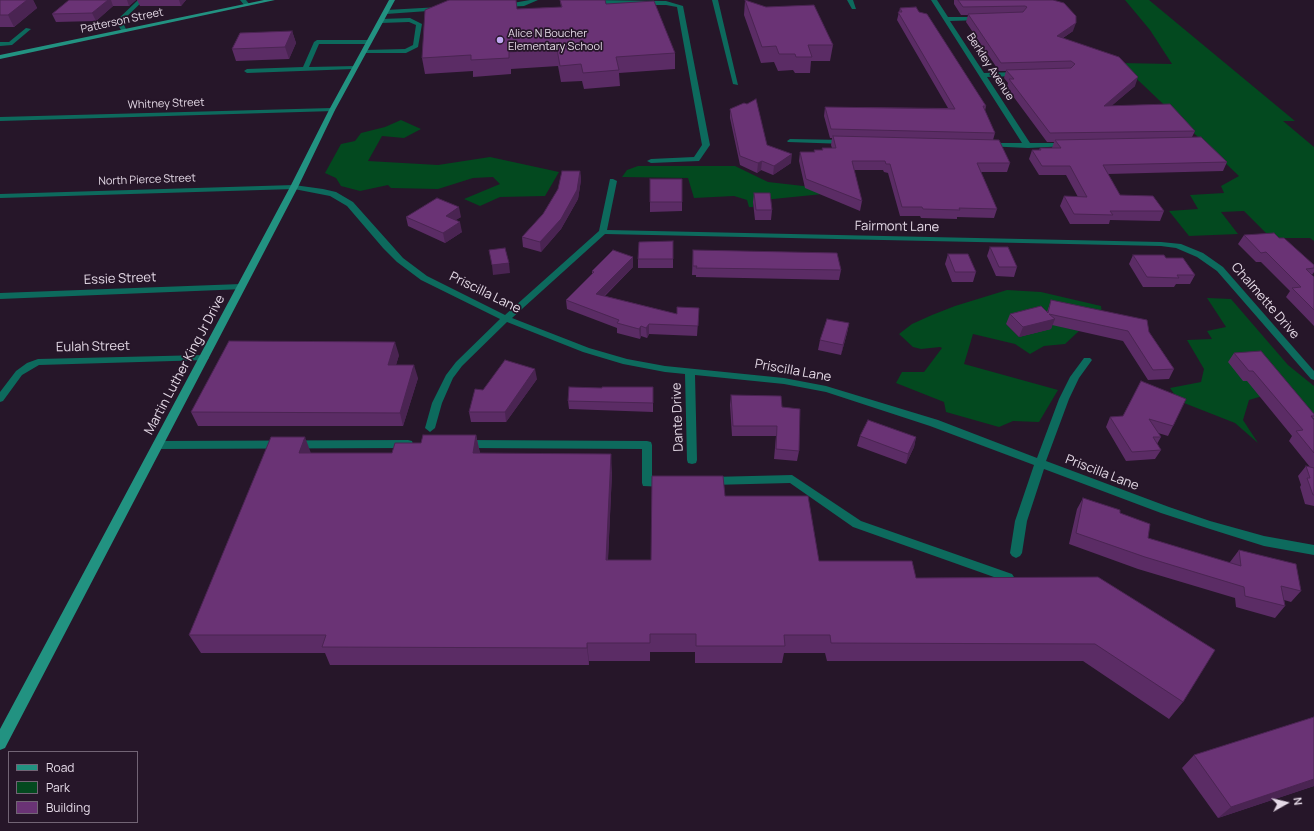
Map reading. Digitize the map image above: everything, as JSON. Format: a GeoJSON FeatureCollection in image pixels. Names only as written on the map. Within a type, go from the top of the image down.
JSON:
{"type":"FeatureCollection","features":[{"type":"Feature","properties":{"kind":"street"},"geometry":{"type":"LineString","coordinates":[[124,31],[119,21],[141,0]]}},
{"type":"Feature","properties":{"kind":"street"},"geometry":{"type":"LineString","coordinates":[[243,0],[247,5]]}},
{"type":"Feature","properties":{"kind":"street","name":"Patterson Street"},"geometry":{"type":"LineString","coordinates":[[0,57],[272,0]]}},
{"type":"Feature","properties":{"kind":"street","name":"Martin Luther King Jr Drive"},"geometry":{"type":"LineString","coordinates":[[0,743],[294,187],[354,68],[392,0]]}},
{"type":"Feature","properties":{"kind":"street"},"geometry":{"type":"LineString","coordinates":[[501,6],[524,4],[535,0]]}},
{"type":"Feature","properties":{"kind":"street"},"geometry":{"type":"LineString","coordinates":[[590,0],[605,3],[666,2],[680,6],[706,145],[696,159],[651,161]]}},
{"type":"Feature","properties":{"kind":"street"},"geometry":{"type":"LineString","coordinates":[[715,0],[736,84]]}},
{"type":"Feature","properties":{"kind":"street"},"geometry":{"type":"LineString","coordinates":[[850,0],[854,8]]}},
{"type":"Feature","properties":{"kind":"street","name":"Berkley Avenue"},"geometry":{"type":"LineString","coordinates":[[934,0],[1028,146]]}},
{"type":"Feature","properties":{"kind":"street"},"geometry":{"type":"LineString","coordinates":[[386,12],[447,9]]}},
{"type":"Feature","properties":{"kind":"street"},"geometry":{"type":"LineString","coordinates":[[946,18],[991,17]]}},
{"type":"Feature","properties":{"kind":"street"},"geometry":{"type":"LineString","coordinates":[[364,52],[406,51],[416,46],[420,24],[410,20],[381,21]]}},
{"type":"Feature","properties":{"kind":"street"},"geometry":{"type":"LineString","coordinates":[[0,44],[10,44],[28,29]]}},
{"type":"Feature","properties":{"kind":"street"},"geometry":{"type":"LineString","coordinates":[[305,69],[317,42],[369,42]]}},
{"type":"Feature","properties":{"kind":"street"},"geometry":{"type":"LineString","coordinates":[[247,71],[354,68]]}},
{"type":"Feature","properties":{"kind":"street"},"geometry":{"type":"LineString","coordinates":[[983,75],[1029,74]]}},
{"type":"Feature","properties":{"kind":"street","name":"Whitney Street"},"geometry":{"type":"LineString","coordinates":[[0,119],[332,110]]}},
{"type":"Feature","properties":{"kind":"street"},"geometry":{"type":"LineString","coordinates":[[790,141],[853,142]]}},
{"type":"Feature","properties":{"kind":"street"},"geometry":{"type":"LineString","coordinates":[[980,145],[1076,145]]}},
{"type":"Feature","properties":{"kind":"street"},"geometry":{"type":"LineString","coordinates":[[430,428],[437,403],[449,378],[470,352],[603,232],[613,181]]}},
{"type":"Feature","properties":{"kind":"street","name":"North Pierce Street"},"geometry":{"type":"LineString","coordinates":[[0,196],[294,187]]}},
{"type":"Feature","properties":{"kind":"street","name":"Priscilla Lane"},"geometry":{"type":"LineString","coordinates":[[294,187],[323,191],[344,199],[357,210],[386,246],[424,278],[507,319],[586,350],[626,362],[690,372],[737,375],[784,381],[826,389],[927,421],[1040,464],[1210,525],[1264,541],[1314,550]]}},
{"type":"Feature","properties":{"kind":"street","name":"Fairmont Lane"},"geometry":{"type":"LineString","coordinates":[[603,232],[1161,244],[1191,250]]}},
{"type":"Feature","properties":{"kind":"street","name":"Chalmette Drive"},"geometry":{"type":"LineString","coordinates":[[1191,250],[1220,269],[1314,377]]}},
{"type":"Feature","properties":{"kind":"street","name":"Essie Street"},"geometry":{"type":"LineString","coordinates":[[0,296],[241,287]]}},
{"type":"Feature","properties":{"kind":"street","name":"Eulah Street"},"geometry":{"type":"LineString","coordinates":[[0,399],[19,373],[30,365],[38,362],[204,358]]}},
{"type":"Feature","properties":{"kind":"street"},"geometry":{"type":"LineString","coordinates":[[1016,552],[1022,521],[1040,464],[1064,399],[1075,377],[1087,360]]}},
{"type":"Feature","properties":{"kind":"street","name":"Dante Drive"},"geometry":{"type":"LineString","coordinates":[[690,372],[692,460]]}},
{"type":"Feature","properties":{"kind":"street"},"geometry":{"type":"LineString","coordinates":[[158,445],[416,444]]}},
{"type":"Feature","properties":{"kind":"street"},"geometry":{"type":"LineString","coordinates":[[456,444],[647,445],[647,483],[678,482]]}},
{"type":"Feature","properties":{"kind":"street"},"geometry":{"type":"LineString","coordinates":[[700,482],[792,479],[857,524],[1008,577]]}},
{"type":"Feature","properties":{"kind":"green space"},"geometry":{"type":"Polygon","coordinates":[[[1125,0],[1149,0],[1295,121],[1283,121],[1314,147],[1314,241],[1310,238],[1271,238],[1244,211],[1221,212],[1238,234],[1189,236],[1169,211],[1198,209],[1190,195],[1224,193],[1221,186],[1239,176],[1120,63],[1172,64],[1150,30],[1125,0]]]}},
{"type":"Feature","properties":{"kind":"green space"},"geometry":{"type":"Polygon","coordinates":[[[401,120],[421,129],[404,138],[382,136],[368,161],[438,165],[490,157],[559,172],[545,196],[500,197],[480,206],[464,199],[500,184],[493,177],[473,178],[438,189],[391,188],[388,185],[360,191],[341,186],[336,178],[325,173],[341,144],[355,141],[361,133],[385,127],[401,120]]]}},
{"type":"Feature","properties":{"kind":"green space"},"geometry":{"type":"Polygon","coordinates":[[[638,166],[735,166],[768,182],[821,188],[823,194],[753,201],[753,207],[749,207],[747,200],[734,196],[694,198],[688,178],[622,177],[627,170],[638,166]]]}},
{"type":"Feature","properties":{"kind":"green space"},"geometry":{"type":"Polygon","coordinates":[[[1007,290],[1041,292],[1101,306],[1103,321],[1062,327],[1079,331],[1065,344],[1044,346],[1030,354],[1015,344],[973,334],[964,364],[1058,390],[1039,422],[1013,421],[999,427],[946,412],[944,402],[896,383],[902,372],[924,372],[942,348],[921,349],[913,347],[899,334],[912,324],[955,306],[1007,290]],[[1037,316],[1006,324],[1019,337],[1050,329],[1037,316]]]}},
{"type":"Feature","properties":{"kind":"green space"},"geometry":{"type":"Polygon","coordinates":[[[1207,298],[1231,299],[1288,365],[1314,386],[1314,449],[1291,435],[1291,420],[1276,392],[1249,400],[1243,420],[1258,443],[1235,423],[1179,401],[1170,388],[1201,382],[1204,369],[1187,340],[1212,339],[1207,331],[1226,327],[1207,298]]]}},
{"type":"Feature","properties":{"kind":"building"},"geometry":{"type":"Polygon","coordinates":[[[0,0],[27,0],[8,15],[0,15],[0,0]]]}},
{"type":"Feature","properties":{"kind":"building"},"geometry":{"type":"Polygon","coordinates":[[[69,0],[108,0],[92,13],[52,14],[69,0]]]}},
{"type":"Feature","properties":{"kind":"building"},"geometry":{"type":"Polygon","coordinates":[[[449,0],[516,0],[517,9],[562,7],[560,0],[605,0],[606,4],[654,1],[675,53],[616,57],[619,70],[583,73],[581,64],[560,66],[557,49],[509,52],[509,58],[471,60],[471,55],[422,58],[425,10],[449,0]]]}},
{"type":"Feature","properties":{"kind":"building"},"geometry":{"type":"Polygon","coordinates":[[[745,0],[766,7],[814,5],[833,45],[808,45],[812,57],[796,57],[795,54],[779,54],[776,46],[762,47],[745,0]]]}},
{"type":"Feature","properties":{"kind":"building"},"geometry":{"type":"Polygon","coordinates":[[[958,0],[1053,0],[1064,3],[1076,16],[1076,23],[1057,36],[1119,57],[1138,77],[1104,106],[1170,104],[1195,131],[1050,133],[1009,79],[1014,79],[1006,70],[1071,68],[1075,64],[1071,61],[1001,63],[968,14],[1023,12],[1027,7],[963,7],[958,0]]]}},
{"type":"Feature","properties":{"kind":"building"},"geometry":{"type":"Polygon","coordinates":[[[916,7],[919,12],[927,14],[986,106],[983,106],[995,133],[831,129],[825,107],[955,109],[898,12],[902,12],[900,8],[916,7]]]}},
{"type":"Feature","properties":{"kind":"building"},"geometry":{"type":"Polygon","coordinates":[[[292,31],[285,47],[232,49],[240,33],[292,31]]]}},
{"type":"Feature","properties":{"kind":"building"},"geometry":{"type":"Polygon","coordinates":[[[756,99],[767,145],[792,154],[774,166],[762,161],[758,163],[740,156],[730,109],[744,103],[747,104],[756,99]]]}},
{"type":"Feature","properties":{"kind":"building"},"geometry":{"type":"Polygon","coordinates":[[[833,136],[999,140],[1010,163],[977,163],[997,209],[959,208],[960,210],[902,207],[890,164],[886,164],[885,161],[852,161],[862,201],[806,179],[800,152],[815,152],[814,150],[823,150],[822,148],[836,148],[833,136]]]}},
{"type":"Feature","properties":{"kind":"building"},"geometry":{"type":"Polygon","coordinates":[[[1201,137],[1227,162],[1103,165],[1120,195],[1153,196],[1164,211],[1110,211],[1113,215],[1074,214],[1064,196],[1087,197],[1070,166],[1042,166],[1032,150],[1041,150],[1040,148],[1061,148],[1055,140],[1201,137]]]}},
{"type":"Feature","properties":{"kind":"building"},"geometry":{"type":"Polygon","coordinates":[[[562,171],[580,171],[577,190],[561,219],[540,242],[522,237],[543,214],[558,189],[562,171]]]}},
{"type":"Feature","properties":{"kind":"building"},"geometry":{"type":"Polygon","coordinates":[[[650,179],[682,179],[682,202],[650,202],[650,179]]]}},
{"type":"Feature","properties":{"kind":"building"},"geometry":{"type":"Polygon","coordinates":[[[754,193],[770,193],[772,210],[756,210],[754,193]]]}},
{"type":"Feature","properties":{"kind":"building"},"geometry":{"type":"Polygon","coordinates":[[[437,198],[459,207],[446,216],[460,222],[443,233],[406,217],[437,198]]]}},
{"type":"Feature","properties":{"kind":"building"},"geometry":{"type":"Polygon","coordinates":[[[1274,233],[1279,238],[1284,238],[1314,265],[1314,268],[1306,269],[1314,277],[1314,310],[1292,288],[1301,287],[1266,252],[1261,253],[1244,235],[1274,233]]]}},
{"type":"Feature","properties":{"kind":"building"},"geometry":{"type":"Polygon","coordinates":[[[673,241],[673,259],[638,259],[639,242],[673,241]]]}},
{"type":"Feature","properties":{"kind":"building"},"geometry":{"type":"Polygon","coordinates":[[[990,247],[1008,247],[1017,267],[999,267],[990,247]]]}},
{"type":"Feature","properties":{"kind":"building"},"geometry":{"type":"Polygon","coordinates":[[[505,248],[509,263],[492,265],[489,250],[505,248]]]}},
{"type":"Feature","properties":{"kind":"building"},"geometry":{"type":"Polygon","coordinates":[[[613,250],[633,257],[596,294],[677,314],[677,307],[699,308],[698,326],[649,324],[646,328],[641,326],[639,329],[617,323],[619,320],[566,300],[594,272],[592,271],[613,250]]]}},
{"type":"Feature","properties":{"kind":"building"},"geometry":{"type":"Polygon","coordinates":[[[693,250],[837,253],[841,270],[696,268],[697,266],[693,266],[693,250]]]}},
{"type":"Feature","properties":{"kind":"building"},"geometry":{"type":"Polygon","coordinates":[[[948,254],[968,254],[976,272],[955,272],[948,254]]]}},
{"type":"Feature","properties":{"kind":"building"},"geometry":{"type":"Polygon","coordinates":[[[1133,255],[1164,255],[1166,258],[1183,258],[1195,275],[1177,275],[1179,278],[1147,277],[1133,255]]]}},
{"type":"Feature","properties":{"kind":"building"},"geometry":{"type":"Polygon","coordinates":[[[1051,300],[1147,320],[1149,332],[1174,369],[1153,370],[1128,331],[1049,314],[1055,319],[1023,327],[1010,314],[1041,306],[1048,313],[1051,300]]]}},
{"type":"Feature","properties":{"kind":"building"},"geometry":{"type":"Polygon","coordinates":[[[827,319],[849,323],[843,345],[820,340],[827,319]]]}},
{"type":"Feature","properties":{"kind":"building"},"geometry":{"type":"Polygon","coordinates":[[[229,341],[395,342],[388,365],[414,365],[400,413],[191,412],[229,341]]]}},
{"type":"Feature","properties":{"kind":"building"},"geometry":{"type":"Polygon","coordinates":[[[1261,351],[1314,414],[1314,416],[1311,416],[1314,420],[1314,453],[1296,431],[1303,430],[1253,371],[1249,371],[1234,353],[1261,351]]]}},
{"type":"Feature","properties":{"kind":"building"},"geometry":{"type":"Polygon","coordinates":[[[505,360],[535,369],[505,412],[469,412],[475,389],[483,390],[505,360]]]}},
{"type":"Feature","properties":{"kind":"building"},"geometry":{"type":"Polygon","coordinates":[[[1141,381],[1186,399],[1173,426],[1149,419],[1161,437],[1153,437],[1161,450],[1132,452],[1110,417],[1123,416],[1141,381]]]}},
{"type":"Feature","properties":{"kind":"building"},"geometry":{"type":"Polygon","coordinates":[[[569,387],[653,387],[653,403],[568,401],[569,387]]]}},
{"type":"Feature","properties":{"kind":"building"},"geometry":{"type":"Polygon","coordinates":[[[731,395],[781,396],[782,407],[800,409],[799,451],[776,449],[777,426],[733,426],[731,395]]]}},
{"type":"Feature","properties":{"kind":"building"},"geometry":{"type":"Polygon","coordinates":[[[868,420],[916,437],[908,454],[860,436],[868,420]]]}},
{"type":"Feature","properties":{"kind":"building"},"geometry":{"type":"Polygon","coordinates":[[[423,435],[476,435],[473,453],[611,454],[606,560],[651,560],[652,476],[723,476],[725,496],[808,496],[819,561],[912,561],[916,578],[1098,577],[1215,650],[1183,702],[1095,644],[831,643],[830,635],[784,635],[785,646],[696,646],[696,634],[650,634],[650,643],[587,643],[587,648],[322,647],[326,635],[189,635],[271,437],[305,437],[299,453],[392,453],[395,443],[421,443],[423,435]]]}},
{"type":"Feature","properties":{"kind":"building"},"geometry":{"type":"Polygon","coordinates":[[[1306,466],[1314,468],[1314,495],[1307,478],[1310,478],[1306,466]]]}},
{"type":"Feature","properties":{"kind":"building"},"geometry":{"type":"Polygon","coordinates":[[[1083,498],[1120,510],[1120,513],[1150,524],[1148,538],[1241,566],[1239,550],[1296,564],[1301,591],[1281,586],[1285,606],[1245,596],[1244,587],[1145,557],[1076,533],[1083,498]]]}},
{"type":"Feature","properties":{"kind":"building"},"geometry":{"type":"Polygon","coordinates":[[[1314,717],[1314,779],[1231,807],[1194,755],[1314,717]]]}},
{"type":"Feature","properties":{"kind":"place","name":"Alice N Boucher Elementary School"},"geometry":{"type":"Point","coordinates":[500,40]}}]}
